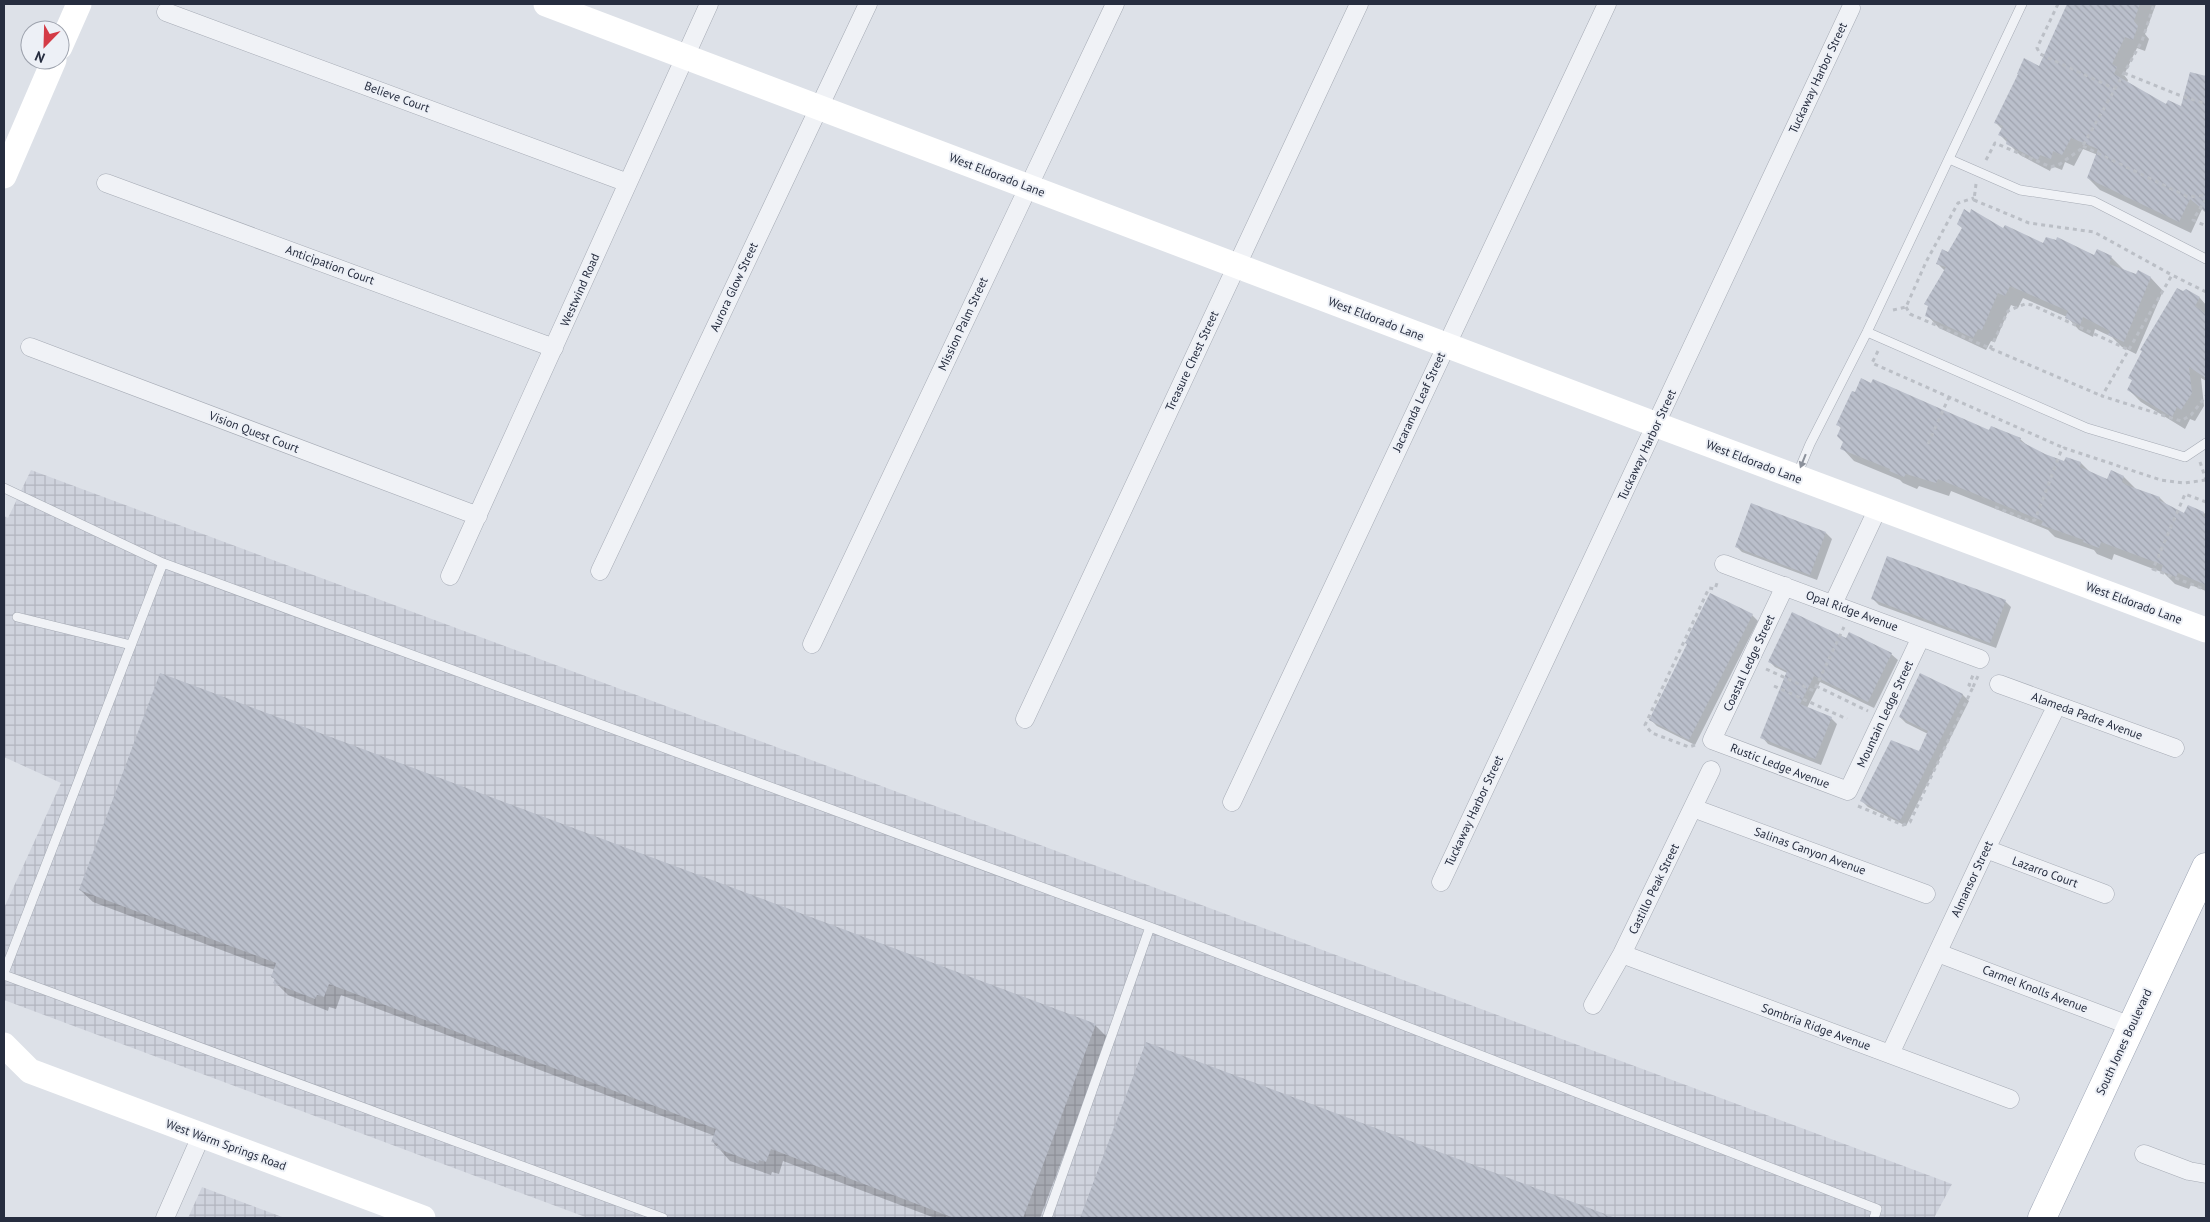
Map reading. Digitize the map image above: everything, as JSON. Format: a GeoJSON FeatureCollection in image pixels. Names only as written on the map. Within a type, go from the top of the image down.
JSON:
{"type":"FeatureCollection","features":[{"type":"Feature","properties":{"kind":"main road","name":"South Jones Boulevard"},"geometry":{"type":"LineString","coordinates":[[2042,1218],[2206,867]]}},
{"type":"Feature","properties":{"kind":"street"},"geometry":{"type":"LineString","coordinates":[[70,24],[79,4]]}},
{"type":"Feature","properties":{"kind":"street","name":"West Eldorado Lane"},"geometry":{"type":"LineString","coordinates":[[546,4],[1796,478],[2206,630]]}},
{"type":"Feature","properties":{"kind":"street","name":"Westwind Road"},"geometry":{"type":"LineString","coordinates":[[450,576],[709,4]]}},
{"type":"Feature","properties":{"kind":"street","name":"Aurora Glow Street"},"geometry":{"type":"LineString","coordinates":[[600,571],[868,4]]}},
{"type":"Feature","properties":{"kind":"street","name":"Mission Palm Street"},"geometry":{"type":"LineString","coordinates":[[812,644],[1114,4]]}},
{"type":"Feature","properties":{"kind":"street","name":"Treasure Chest Street"},"geometry":{"type":"LineString","coordinates":[[1025,719],[1359,4]]}},
{"type":"Feature","properties":{"kind":"street","name":"Jacaranda Leaf Street"},"geometry":{"type":"LineString","coordinates":[[1232,802],[1607,4]]}},
{"type":"Feature","properties":{"kind":"street","name":"Tuckaway Harbor Street"},"geometry":{"type":"LineString","coordinates":[[1441,882],[1851,8]]}},
{"type":"Feature","properties":{"kind":"street","name":"Believe Court"},"geometry":{"type":"LineString","coordinates":[[166,12],[628,183]]}},
{"type":"Feature","properties":{"kind":"street"},"geometry":{"type":"LineString","coordinates":[[4,176],[50,70]]}},
{"type":"Feature","properties":{"kind":"street","name":"Anticipation Court"},"geometry":{"type":"LineString","coordinates":[[106,183],[554,348]]}},
{"type":"Feature","properties":{"kind":"street","name":"Vision Quest Court"},"geometry":{"type":"LineString","coordinates":[[30,347],[478,516]]}},
{"type":"Feature","properties":{"kind":"street"},"geometry":{"type":"LineString","coordinates":[[1833,604],[1878,508]]}},
{"type":"Feature","properties":{"kind":"street","name":"Opal Ridge Avenue"},"geometry":{"type":"LineString","coordinates":[[1724,564],[1980,658]]}},
{"type":"Feature","properties":{"kind":"street","name":"Coastal Ledge Street"},"geometry":{"type":"LineString","coordinates":[[1712,740],[1785,586]]}},
{"type":"Feature","properties":{"kind":"street","name":"Mountain Ledge Street"},"geometry":{"type":"LineString","coordinates":[[1848,791],[1922,637]]}},
{"type":"Feature","properties":{"kind":"street","name":"Alameda Padre Avenue"},"geometry":{"type":"LineString","coordinates":[[1999,684],[2174,748]]}},
{"type":"Feature","properties":{"kind":"street","name":"Almansor Street"},"geometry":{"type":"LineString","coordinates":[[1890,1054],[1986,849],[2057,705]]}},
{"type":"Feature","properties":{"kind":"street","name":"Rustic Ledge Avenue"},"geometry":{"type":"LineString","coordinates":[[1712,740],[1848,791]]}},
{"type":"Feature","properties":{"kind":"street","name":"Castillo Peak Street"},"geometry":{"type":"LineString","coordinates":[[1593,1005],[1622,954],[1711,770]]}},
{"type":"Feature","properties":{"kind":"street","name":"Salinas Canyon Avenue"},"geometry":{"type":"LineString","coordinates":[[1693,808],[1926,894]]}},
{"type":"Feature","properties":{"kind":"street","name":"Lazarro Court"},"geometry":{"type":"LineString","coordinates":[[1986,849],[2105,894]]}},
{"type":"Feature","properties":{"kind":"street","name":"Carmel Knolls Avenue"},"geometry":{"type":"LineString","coordinates":[[1938,953],[2131,1026]]}},
{"type":"Feature","properties":{"kind":"street","name":"Sombria Ridge Avenue"},"geometry":{"type":"LineString","coordinates":[[1622,954],[2010,1099]]}},
{"type":"Feature","properties":{"kind":"street","name":"West Warm Springs Road"},"geometry":{"type":"LineString","coordinates":[[4,1045],[30,1071],[423,1218]]}},
{"type":"Feature","properties":{"kind":"street","name":"West Warm Springs Road"},"geometry":{"type":"LineString","coordinates":[[4,1073],[30,1071]]}},
{"type":"Feature","properties":{"kind":"street"},"geometry":{"type":"LineString","coordinates":[[165,1218],[201,1136]]}},
{"type":"Feature","properties":{"kind":"street"},"geometry":{"type":"LineString","coordinates":[[2144,1154],[2188,1171],[2206,1174]]}},
{"type":"Feature","properties":{"kind":"lane"},"geometry":{"type":"LineString","coordinates":[[1796,478],[1810,444],[1867,332],[2022,4]]}},
{"type":"Feature","properties":{"kind":"lane"},"geometry":{"type":"LineString","coordinates":[[1949,159],[2020,190],[2093,201],[2206,259]]}},
{"type":"Feature","properties":{"kind":"lane"},"geometry":{"type":"LineString","coordinates":[[1867,332],[2087,428],[2185,457],[2206,443]]}},
{"type":"Feature","properties":{"kind":"lane"},"geometry":{"type":"LineString","coordinates":[[4,488],[163,563],[1150,927],[1877,1209],[1874,1218]]}},
{"type":"Feature","properties":{"kind":"lane"},"geometry":{"type":"LineString","coordinates":[[163,563],[4,974],[662,1218]]}},
{"type":"Feature","properties":{"kind":"lane"},"geometry":{"type":"LineString","coordinates":[[17,617],[131,645]]}},
{"type":"Feature","properties":{"kind":"lane"},"geometry":{"type":"LineString","coordinates":[[1047,1218],[1150,927]]}},
{"type":"Feature","properties":{"kind":"path"},"geometry":{"type":"LineString","coordinates":[[2058,4],[2037,48],[2040,54],[2115,89]]}},
{"type":"Feature","properties":{"kind":"path"},"geometry":{"type":"LineString","coordinates":[[1974,198],[1980,172],[1995,142],[2051,167],[2060,164],[2083,146],[2142,41],[2154,4]]}},
{"type":"Feature","properties":{"kind":"path"},"geometry":{"type":"LineString","coordinates":[[2124,73],[2179,96],[2206,104]]}},
{"type":"Feature","properties":{"kind":"path"},"geometry":{"type":"LineString","coordinates":[[2083,146],[2188,196],[2206,195]]}},
{"type":"Feature","properties":{"kind":"path"},"geometry":{"type":"LineString","coordinates":[[1974,198],[1974,200],[2029,223],[2094,232],[2206,292]]}},
{"type":"Feature","properties":{"kind":"path"},"geometry":{"type":"LineString","coordinates":[[1906,307],[1951,213],[1958,204],[1974,198]]}},
{"type":"Feature","properties":{"kind":"path"},"geometry":{"type":"LineString","coordinates":[[2206,199],[2193,220],[2206,226]]}},
{"type":"Feature","properties":{"kind":"path"},"geometry":{"type":"LineString","coordinates":[[2102,396],[2172,275]]}},
{"type":"Feature","properties":{"kind":"path"},"geometry":{"type":"LineString","coordinates":[[1990,349],[2008,311],[2025,304],[2032,305],[2129,350]]}},
{"type":"Feature","properties":{"kind":"path"},"geometry":{"type":"LineString","coordinates":[[1906,307],[1896,308],[1885,314],[1879,337],[1878,351],[1872,363],[2064,448],[2161,480],[2184,483],[2206,480]]}},
{"type":"Feature","properties":{"kind":"path"},"geometry":{"type":"LineString","coordinates":[[1906,307],[1910,314],[2102,396],[2181,421],[2191,415],[2206,396]]}},
{"type":"Feature","properties":{"kind":"path"},"geometry":{"type":"LineString","coordinates":[[1928,444],[1949,397]]}},
{"type":"Feature","properties":{"kind":"path"},"geometry":{"type":"LineString","coordinates":[[1995,507],[2030,521],[2035,520],[2061,451],[2064,448]]}},
{"type":"Feature","properties":{"kind":"path"},"geometry":{"type":"LineString","coordinates":[[2206,502],[2185,494],[2153,570],[2206,590]]}},
{"type":"Feature","properties":{"kind":"path"},"geometry":{"type":"LineString","coordinates":[[1712,740],[1689,747],[1652,733],[1645,725],[1709,588],[1714,590],[1724,564]]}},
{"type":"Feature","properties":{"kind":"path"},"geometry":{"type":"LineString","coordinates":[[1750,661],[1814,691],[1845,626]]}},
{"type":"Feature","properties":{"kind":"path"},"geometry":{"type":"LineString","coordinates":[[1848,791],[1855,804],[1903,825],[1910,822],[1973,687],[1969,685],[1980,658]]}},
{"type":"Feature","properties":{"kind":"path"},"geometry":{"type":"LineString","coordinates":[[1774,686],[1847,719]]}},
{"type":"Feature","properties":{"kind":"path"},"geometry":{"type":"LineString","coordinates":[[1816,686],[1883,718]]}},
{"type":"Feature","properties":{"kind":"shaded area"},"geometry":{"type":"Polygon","coordinates":[[[31,470],[1952,1184],[1934,1218],[588,1218],[4,1000],[4,908],[61,783],[4,757],[4,516],[8,518],[31,470]]]}},
{"type":"Feature","properties":{"kind":"shaded area"},"geometry":{"type":"Polygon","coordinates":[[[202,1187],[285,1218],[188,1218],[202,1187]]]}},
{"type":"Feature","properties":{"kind":"building"},"geometry":{"type":"Polygon","coordinates":[[[2067,4],[2140,4],[2134,21],[2138,26],[2133,40],[2125,37],[2112,64],[2117,67],[2114,74],[2166,104],[2168,100],[2181,106],[2190,72],[2206,76],[2206,212],[2190,199],[2179,222],[2087,178],[2098,149],[2071,138],[2062,155],[2053,151],[2051,159],[2040,155],[2038,160],[2006,144],[2007,139],[1998,135],[2003,126],[1994,123],[2024,58],[2039,66],[2067,4]]]}},
{"type":"Feature","properties":{"kind":"building"},"geometry":{"type":"Polygon","coordinates":[[[1964,209],[1970,213],[1971,209],[2003,228],[2005,225],[2043,243],[2046,237],[2056,240],[2057,237],[2094,255],[2097,249],[2112,256],[2109,264],[2136,274],[2138,270],[2151,277],[2124,342],[2108,335],[2110,331],[2083,317],[2080,325],[2065,318],[2068,311],[2010,286],[2005,296],[1998,293],[1982,330],[1978,329],[1973,338],[1925,316],[1928,306],[1924,304],[1946,267],[1936,264],[1942,249],[1948,252],[1962,228],[1957,224],[1964,209]]]}},
{"type":"Feature","properties":{"kind":"building"},"geometry":{"type":"Polygon","coordinates":[[[2177,288],[2183,291],[2186,289],[2200,297],[2195,306],[2206,314],[2206,378],[2189,367],[2192,393],[2181,410],[2177,407],[2172,417],[2127,390],[2132,380],[2128,378],[2142,351],[2140,350],[2177,288]]]}},
{"type":"Feature","properties":{"kind":"building"},"geometry":{"type":"Polygon","coordinates":[[[1861,378],[1871,383],[1873,379],[1989,430],[1991,426],[2021,438],[2020,441],[2045,454],[2064,461],[2066,457],[2081,462],[2080,467],[2107,479],[2111,470],[2124,476],[2122,482],[2126,485],[2160,497],[2159,500],[2184,513],[2188,505],[2204,512],[2203,516],[2206,518],[2206,585],[2178,573],[2176,577],[2161,571],[2163,565],[2101,542],[2099,548],[2083,542],[2084,540],[2041,525],[2043,521],[1938,479],[1936,483],[1906,474],[1904,477],[1889,471],[1890,469],[1840,449],[1843,442],[1837,436],[1841,427],[1836,425],[1852,391],[1855,392],[1861,378]]]}},
{"type":"Feature","properties":{"kind":"building"},"geometry":{"type":"Polygon","coordinates":[[[1751,503],[1826,532],[1810,575],[1735,547],[1751,503]]]}},
{"type":"Feature","properties":{"kind":"building"},"geometry":{"type":"Polygon","coordinates":[[[1887,556],[2006,600],[1990,643],[1871,599],[1887,556]]]}},
{"type":"Feature","properties":{"kind":"building"},"geometry":{"type":"Polygon","coordinates":[[[1710,593],[1753,614],[1689,740],[1649,720],[1710,593]]]}},
{"type":"Feature","properties":{"kind":"building"},"geometry":{"type":"Polygon","coordinates":[[[1792,612],[1846,638],[1849,632],[1892,653],[1868,702],[1814,676],[1800,704],[1832,717],[1815,759],[1760,738],[1787,671],[1768,662],[1792,612]]]}},
{"type":"Feature","properties":{"kind":"building"},"geometry":{"type":"Polygon","coordinates":[[[160,673],[1096,1024],[1023,1218],[954,1218],[771,1149],[766,1162],[759,1160],[758,1164],[716,1148],[718,1144],[711,1142],[716,1129],[329,984],[324,997],[317,995],[315,999],[273,983],[275,979],[271,977],[276,963],[79,890],[160,673]]]}},
{"type":"Feature","properties":{"kind":"building"},"geometry":{"type":"Polygon","coordinates":[[[1920,673],[1963,694],[1900,821],[1860,801],[1891,740],[1919,751],[1928,731],[1899,717],[1920,673]]]}},
{"type":"Feature","properties":{"kind":"building"},"geometry":{"type":"Polygon","coordinates":[[[1146,1042],[1613,1217],[1080,1218],[1146,1042]]]}}]}
